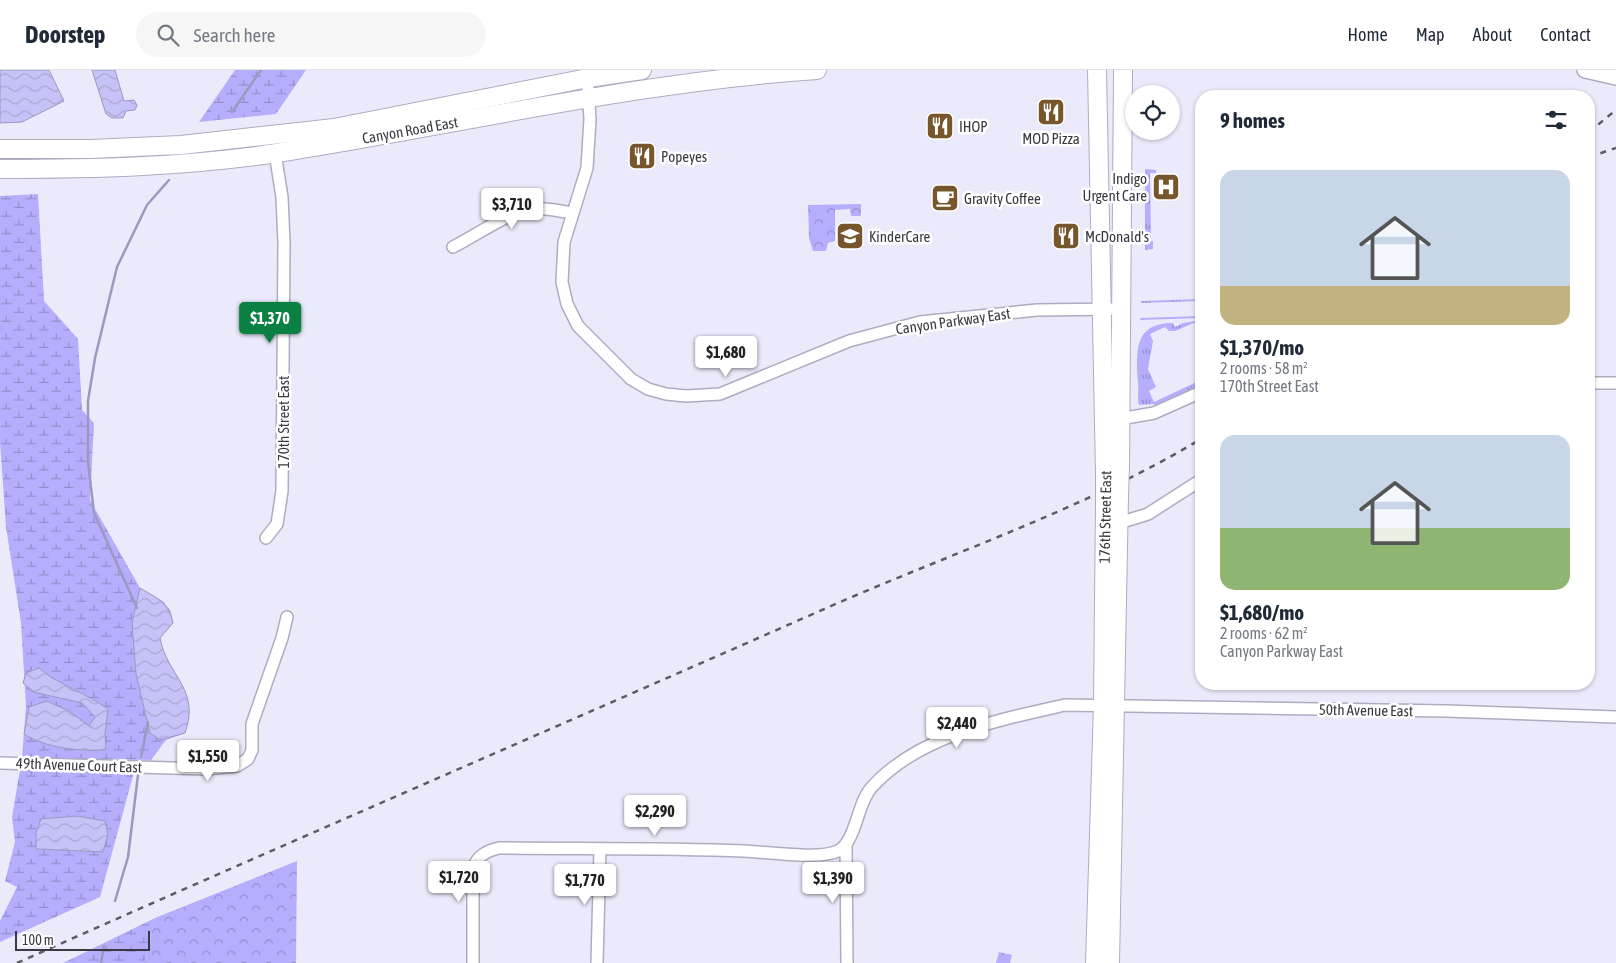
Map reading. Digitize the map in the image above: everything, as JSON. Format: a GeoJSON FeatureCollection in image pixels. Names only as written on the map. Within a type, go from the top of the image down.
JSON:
{"type":"FeatureCollection","features":[{"type":"Feature","properties":{"kind":"main road","name":"Canyon Road East"},"geometry":{"type":"LineString","coordinates":[[0,150],[91,149],[181,144],[334,128],[587,74],[642,70]]}},
{"type":"Feature","properties":{"kind":"main road","name":"Canyon Road East"},"geometry":{"type":"LineString","coordinates":[[0,169],[89,169],[275,153],[707,79],[817,70]]}},
{"type":"Feature","properties":{"kind":"main road","name":"176th Street East"},"geometry":{"type":"LineString","coordinates":[[1097,70],[1102,309],[1113,470],[1109,705],[1110,963]]}},
{"type":"Feature","properties":{"kind":"main road","name":"176th Street East"},"geometry":{"type":"LineString","coordinates":[[1113,470],[1120,419],[1123,70]]}},
{"type":"Feature","properties":{"kind":"main road"},"geometry":{"type":"LineString","coordinates":[[1585,70],[1616,77]]}},
{"type":"Feature","properties":{"kind":"main road"},"geometry":{"type":"LineString","coordinates":[[275,153],[276,148],[282,142],[334,128]]}},
{"type":"Feature","properties":{"kind":"main road","name":"176th Street East"},"geometry":{"type":"LineString","coordinates":[[1095,963],[1119,523],[1112,500]]}},
{"type":"Feature","properties":{"kind":"street","name":"Canyon Parkway East"},"geometry":{"type":"LineString","coordinates":[[587,74],[589,100],[587,168],[564,242],[562,282],[567,304],[578,326],[631,379],[648,389],[666,394],[701,397],[720,394],[849,340],[920,322],[1037,310],[1120,309]]}},
{"type":"Feature","properties":{"kind":"street","name":"170th Street East"},"geometry":{"type":"LineString","coordinates":[[266,538],[277,524],[282,491],[284,244],[282,197],[275,153]]}},
{"type":"Feature","properties":{"kind":"street"},"geometry":{"type":"LineString","coordinates":[[453,247],[528,209],[572,213]]}},
{"type":"Feature","properties":{"kind":"street"},"geometry":{"type":"LineString","coordinates":[[594,362],[603,353]]}},
{"type":"Feature","properties":{"kind":"street"},"geometry":{"type":"LineString","coordinates":[[1595,383],[1616,383]]}},
{"type":"Feature","properties":{"kind":"street"},"geometry":{"type":"LineString","coordinates":[[1120,419],[1154,413],[1195,395]]}},
{"type":"Feature","properties":{"kind":"street"},"geometry":{"type":"LineString","coordinates":[[1119,523],[1148,514],[1195,484]]}},
{"type":"Feature","properties":{"kind":"street","name":"49th Avenue Court East"},"geometry":{"type":"LineString","coordinates":[[0,763],[206,769],[237,766],[248,759],[252,750],[252,724],[282,638],[287,617]]}},
{"type":"Feature","properties":{"kind":"street","name":"50th Avenue East"},"geometry":{"type":"LineString","coordinates":[[846,844],[859,811],[871,788],[895,767],[925,749],[959,734],[1006,718],[1065,705],[1616,717]]}},
{"type":"Feature","properties":{"kind":"street"},"geometry":{"type":"LineString","coordinates":[[473,963],[472,879],[475,865],[482,855],[499,848],[743,851],[799,854],[836,852],[846,844]]}},
{"type":"Feature","properties":{"kind":"street"},"geometry":{"type":"LineString","coordinates":[[846,844],[847,963]]}},
{"type":"Feature","properties":{"kind":"street"},"geometry":{"type":"LineString","coordinates":[[597,963],[600,850]]}},
{"type":"Feature","properties":{"kind":"green space"},"geometry":{"type":"Polygon","coordinates":[[[235,70],[306,70],[276,114],[199,122],[235,70]]]}},
{"type":"Feature","properties":{"kind":"green space"},"geometry":{"type":"Polygon","coordinates":[[[1145,169],[1156,170],[1156,173],[1150,173],[1151,241],[1153,241],[1153,249],[1145,250],[1145,169]]]}},
{"type":"Feature","properties":{"kind":"green space"},"geometry":{"type":"Polygon","coordinates":[[[38,194],[44,301],[78,339],[82,410],[94,423],[90,500],[140,588],[164,602],[171,612],[173,623],[160,638],[169,663],[186,694],[189,705],[189,718],[185,733],[166,740],[151,760],[22,758],[26,706],[21,623],[6,527],[0,442],[0,196],[38,194]]]}},
{"type":"Feature","properties":{"kind":"green space"},"geometry":{"type":"Polygon","coordinates":[[[861,204],[861,216],[851,216],[850,209],[835,210],[835,241],[828,243],[826,251],[813,251],[809,238],[808,205],[861,204]]]}},
{"type":"Feature","properties":{"kind":"green space"},"geometry":{"type":"Polygon","coordinates":[[[1195,299],[1195,301],[1141,303],[1141,301],[1195,299]]]}},
{"type":"Feature","properties":{"kind":"green space"},"geometry":{"type":"Polygon","coordinates":[[[1195,316],[1195,318],[1140,320],[1141,318],[1195,316]]]}},
{"type":"Feature","properties":{"kind":"green space"},"geometry":{"type":"Polygon","coordinates":[[[1195,321],[1175,331],[1169,331],[1165,327],[1150,334],[1153,341],[1148,369],[1156,387],[1149,391],[1154,402],[1195,383],[1195,389],[1157,407],[1154,404],[1139,405],[1137,360],[1140,341],[1144,333],[1160,324],[1173,323],[1175,327],[1183,323],[1195,321]]]}},
{"type":"Feature","properties":{"kind":"green space"},"geometry":{"type":"Polygon","coordinates":[[[20,770],[134,772],[100,897],[0,942],[0,921],[17,887],[5,881],[15,842],[12,817],[20,770]]]}},
{"type":"Feature","properties":{"kind":"green space"},"geometry":{"type":"Polygon","coordinates":[[[297,861],[296,963],[145,963],[155,918],[297,861]]]}},
{"type":"Feature","properties":{"kind":"green space"},"geometry":{"type":"Polygon","coordinates":[[[155,918],[145,963],[63,963],[155,918]]]}},
{"type":"Feature","properties":{"kind":"green space"},"geometry":{"type":"Polygon","coordinates":[[[999,952],[1012,955],[1010,963],[996,963],[999,952]]]}},
{"type":"Feature","properties":{"kind":"water"},"geometry":{"type":"Polygon","coordinates":[[[0,70],[49,70],[64,101],[22,122],[0,123],[0,70]]]}},
{"type":"Feature","properties":{"kind":"water"},"geometry":{"type":"Polygon","coordinates":[[[92,70],[115,70],[124,101],[134,100],[137,105],[135,110],[126,111],[123,118],[112,118],[106,114],[92,70]]]}},
{"type":"Feature","properties":{"kind":"water"},"geometry":{"type":"Polygon","coordinates":[[[140,588],[152,595],[169,610],[173,623],[160,638],[169,663],[181,683],[189,705],[189,718],[185,733],[160,740],[150,733],[136,674],[132,623],[140,588]]]}},
{"type":"Feature","properties":{"kind":"water"},"geometry":{"type":"Polygon","coordinates":[[[39,668],[108,709],[105,734],[106,750],[85,750],[53,746],[24,734],[29,707],[47,701],[69,711],[89,726],[95,717],[82,703],[33,692],[23,683],[26,673],[39,668]]]}},
{"type":"Feature","properties":{"kind":"water"},"geometry":{"type":"Polygon","coordinates":[[[77,816],[105,821],[108,834],[103,852],[36,849],[36,833],[41,819],[77,816]]]}},
{"type":"Feature","properties":{"kind":"waterway"},"geometry":{"type":"LineString","coordinates":[[232,112],[261,70]]}},
{"type":"Feature","properties":{"kind":"waterway"},"geometry":{"type":"LineString","coordinates":[[137,608],[94,513],[88,462],[88,401],[95,358],[117,267],[147,205],[169,180]]}},
{"type":"Feature","properties":{"kind":"waterway"},"geometry":{"type":"LineString","coordinates":[[141,757],[148,722]]}},
{"type":"Feature","properties":{"kind":"waterway"},"geometry":{"type":"LineString","coordinates":[[115,901],[128,857],[138,775]]}},
{"type":"Feature","properties":{"kind":"waterway"},"geometry":{"type":"LineString","coordinates":[[101,963],[104,946]]}},
{"type":"Feature","properties":{"kind":"railway"},"geometry":{"type":"LineString","coordinates":[[1595,127],[1616,110]]}},
{"type":"Feature","properties":{"kind":"railway"},"geometry":{"type":"LineString","coordinates":[[1595,155],[1616,148]]}},
{"type":"Feature","properties":{"kind":"railway"},"geometry":{"type":"LineString","coordinates":[[17,963],[870,589],[1062,510],[1110,488],[1195,442]]}},
{"type":"Feature","properties":{"kind":"place","name":"MOD Pizza"},"geometry":{"type":"Point","coordinates":[1051,112]}},
{"type":"Feature","properties":{"kind":"place","name":"IHOP"},"geometry":{"type":"Point","coordinates":[940,126]}},
{"type":"Feature","properties":{"kind":"place","name":"Popeyes"},"geometry":{"type":"Point","coordinates":[642,156]}},
{"type":"Feature","properties":{"kind":"place","name":"Indigo Urgent Care"},"geometry":{"type":"Point","coordinates":[1166,187]}},
{"type":"Feature","properties":{"kind":"place","name":"Gravity Coffee"},"geometry":{"type":"Point","coordinates":[945,198]}},
{"type":"Feature","properties":{"kind":"place","name":"KinderCare"},"geometry":{"type":"Point","coordinates":[850,236]}},
{"type":"Feature","properties":{"kind":"place","name":"McDonald's"},"geometry":{"type":"Point","coordinates":[1066,236]}}]}
